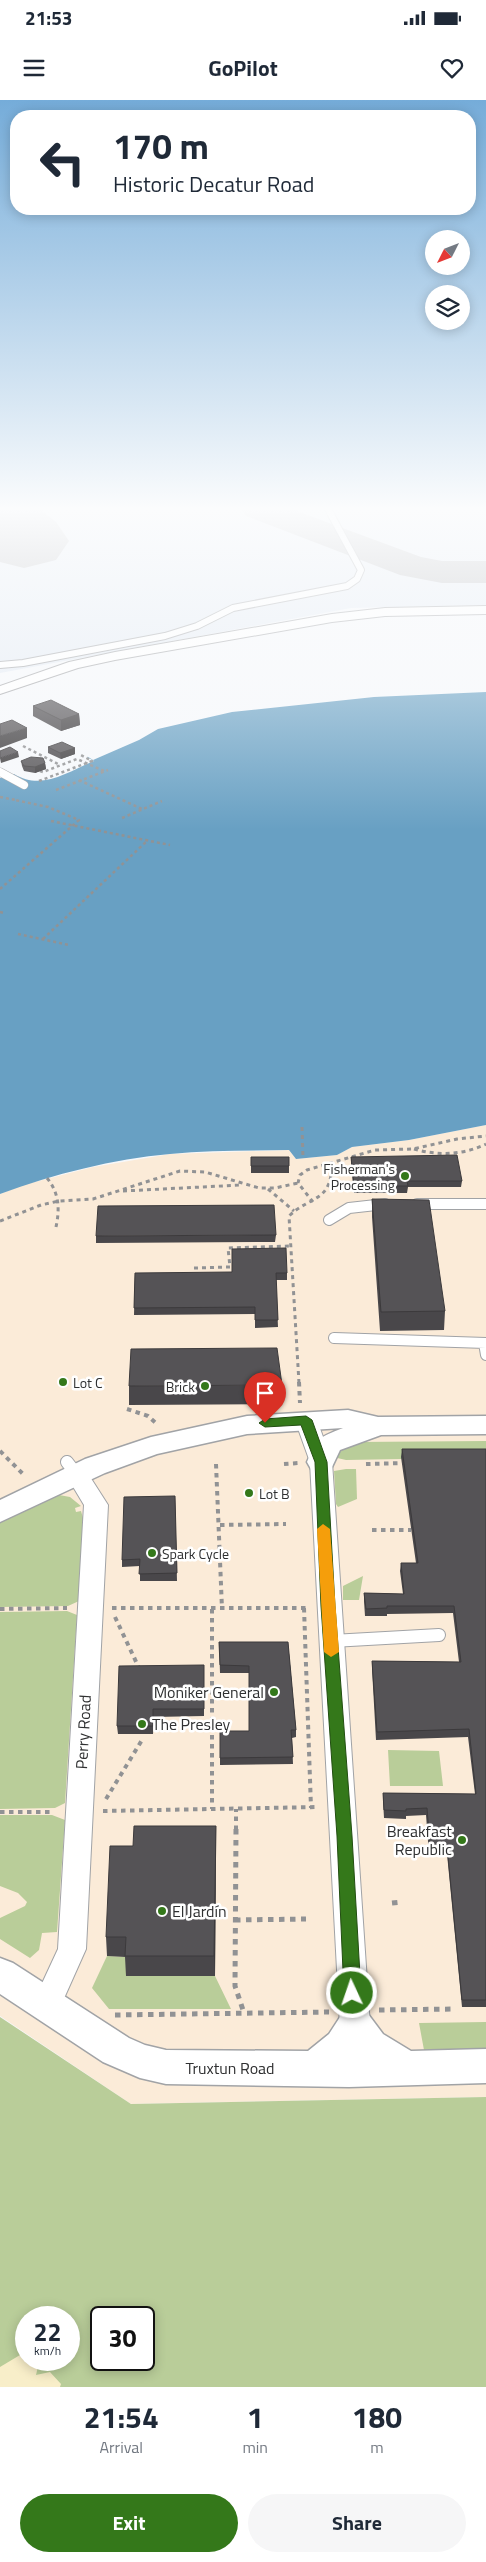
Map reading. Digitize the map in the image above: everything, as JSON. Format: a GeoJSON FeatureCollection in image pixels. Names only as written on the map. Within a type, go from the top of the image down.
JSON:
{"type":"FeatureCollection","features":[{"type":"Feature","properties":{"kind":"street"},"geometry":{"type":"LineString","coordinates":[[0,690],[74,665],[107,658],[352,616]]}},
{"type":"Feature","properties":{"kind":"street"},"geometry":{"type":"LineString","coordinates":[[303,1413],[321,1462],[354,2016],[361,2037],[375,2050],[407,2067]]}},
{"type":"Feature","properties":{"kind":"street"},"geometry":{"type":"LineString","coordinates":[[0,1512],[72,1468],[151,1446],[303,1413],[348,1419],[378,1426],[486,1425]]}},
{"type":"Feature","properties":{"kind":"street"},"geometry":{"type":"LineString","coordinates":[[321,1462],[329,1444],[378,1426]]}},
{"type":"Feature","properties":{"kind":"street","name":"Perry Road"},"geometry":{"type":"LineString","coordinates":[[47,2005],[72,1949],[96,1505],[72,1468]]}},
{"type":"Feature","properties":{"kind":"street","name":"Truxtun Road"},"geometry":{"type":"LineString","coordinates":[[0,1974],[116,2050],[153,2064],[203,2069],[311,2068],[349,2070],[486,2066]]}},
{"type":"Feature","properties":{"kind":"street"},"geometry":{"type":"LineString","coordinates":[[311,2068],[326,2061],[338,2050],[354,2016]]}},
{"type":"Feature","properties":{"kind":"lane"},"geometry":{"type":"LineString","coordinates":[[0,665],[32,662],[156,638],[197,626],[218,616]]}},
{"type":"Feature","properties":{"kind":"lane"},"geometry":{"type":"LineString","coordinates":[[0,772],[24,785]]}},
{"type":"Feature","properties":{"kind":"lane"},"geometry":{"type":"LineString","coordinates":[[330,1220],[340,1210],[356,1205],[486,1204]]}},
{"type":"Feature","properties":{"kind":"lane"},"geometry":{"type":"LineString","coordinates":[[334,1338],[485,1343],[486,1355]]}},
{"type":"Feature","properties":{"kind":"lane"},"geometry":{"type":"LineString","coordinates":[[331,1641],[439,1635]]}},
{"type":"Feature","properties":{"kind":"path"},"geometry":{"type":"LineString","coordinates":[[23,746],[61,765]]}},
{"type":"Feature","properties":{"kind":"path"},"geometry":{"type":"LineString","coordinates":[[33,781],[40,782],[92,761],[79,754]]}},
{"type":"Feature","properties":{"kind":"path"},"geometry":{"type":"LineString","coordinates":[[40,771],[43,772],[77,759],[106,771],[56,790]]}},
{"type":"Feature","properties":{"kind":"path"},"geometry":{"type":"LineString","coordinates":[[79,780],[142,809]]}},
{"type":"Feature","properties":{"kind":"path"},"geometry":{"type":"LineString","coordinates":[[0,797],[48,807],[79,820],[0,888]]}},
{"type":"Feature","properties":{"kind":"path"},"geometry":{"type":"LineString","coordinates":[[15,800],[22,802]]}},
{"type":"Feature","properties":{"kind":"path"},"geometry":{"type":"LineString","coordinates":[[122,818],[162,802]]}},
{"type":"Feature","properties":{"kind":"path"},"geometry":{"type":"LineString","coordinates":[[51,821],[170,845]]}},
{"type":"Feature","properties":{"kind":"path"},"geometry":{"type":"LineString","coordinates":[[43,939],[148,840]]}},
{"type":"Feature","properties":{"kind":"path"},"geometry":{"type":"LineString","coordinates":[[18,934],[69,945]]}},
{"type":"Feature","properties":{"kind":"path"},"geometry":{"type":"LineString","coordinates":[[302,1127],[303,1159]]}},
{"type":"Feature","properties":{"kind":"path"},"geometry":{"type":"LineString","coordinates":[[298,1183],[300,1174],[307,1170],[375,1150],[413,1149],[457,1139],[486,1136]]}},
{"type":"Feature","properties":{"kind":"path"},"geometry":{"type":"LineString","coordinates":[[413,1149],[424,1152],[451,1153],[474,1150],[486,1144]]}},
{"type":"Feature","properties":{"kind":"path"},"geometry":{"type":"LineString","coordinates":[[303,1413],[288,1222],[289,1216],[294,1211],[314,1202],[332,1182],[332,1164]]}},
{"type":"Feature","properties":{"kind":"path"},"geometry":{"type":"LineString","coordinates":[[0,1221],[22,1211],[60,1201],[93,1199],[120,1191],[149,1179],[180,1171],[205,1172],[244,1185]]}},
{"type":"Feature","properties":{"kind":"path"},"geometry":{"type":"LineString","coordinates":[[48,1178],[54,1186],[60,1201],[56,1227]]}},
{"type":"Feature","properties":{"kind":"path"},"geometry":{"type":"LineString","coordinates":[[120,1191],[244,1185],[268,1188],[298,1183]]}},
{"type":"Feature","properties":{"kind":"path"},"geometry":{"type":"LineString","coordinates":[[298,1183],[314,1202]]}},
{"type":"Feature","properties":{"kind":"path"},"geometry":{"type":"LineString","coordinates":[[268,1188],[294,1211]]}},
{"type":"Feature","properties":{"kind":"path"},"geometry":{"type":"LineString","coordinates":[[194,1268],[230,1267],[228,1248],[290,1246]]}},
{"type":"Feature","properties":{"kind":"path"},"geometry":{"type":"LineString","coordinates":[[127,1408],[148,1416],[162,1428]]}},
{"type":"Feature","properties":{"kind":"path"},"geometry":{"type":"LineString","coordinates":[[0,1451],[23,1474]]}},
{"type":"Feature","properties":{"kind":"path"},"geometry":{"type":"LineString","coordinates":[[366,1464],[411,1463]]}},
{"type":"Feature","properties":{"kind":"path"},"geometry":{"type":"LineString","coordinates":[[216,1464],[222,1609]]}},
{"type":"Feature","properties":{"kind":"path"},"geometry":{"type":"LineString","coordinates":[[220,1525],[286,1524]]}},
{"type":"Feature","properties":{"kind":"path"},"geometry":{"type":"LineString","coordinates":[[372,1530],[411,1530]]}},
{"type":"Feature","properties":{"kind":"path"},"geometry":{"type":"LineString","coordinates":[[139,1668],[112,1608],[222,1609],[314,1607]]}},
{"type":"Feature","properties":{"kind":"path"},"geometry":{"type":"LineString","coordinates":[[0,1608],[71,1608]]}},
{"type":"Feature","properties":{"kind":"path"},"geometry":{"type":"LineString","coordinates":[[304,1608],[311,1808]]}},
{"type":"Feature","properties":{"kind":"path"},"geometry":{"type":"LineString","coordinates":[[212,1609],[212,1809]]}},
{"type":"Feature","properties":{"kind":"path"},"geometry":{"type":"LineString","coordinates":[[100,1820],[100,1811],[142,1740]]}},
{"type":"Feature","properties":{"kind":"path"},"geometry":{"type":"LineString","coordinates":[[100,1811],[325,1807]]}},
{"type":"Feature","properties":{"kind":"path"},"geometry":{"type":"LineString","coordinates":[[236,1809],[235,1986],[244,2013]]}},
{"type":"Feature","properties":{"kind":"path"},"geometry":{"type":"LineString","coordinates":[[0,1812],[57,1812]]}},
{"type":"Feature","properties":{"kind":"path"},"geometry":{"type":"LineString","coordinates":[[392,1902],[401,1902]]}},
{"type":"Feature","properties":{"kind":"path"},"geometry":{"type":"LineString","coordinates":[[235,1920],[306,1919]]}},
{"type":"Feature","properties":{"kind":"path"},"geometry":{"type":"LineString","coordinates":[[112,2015],[244,2013],[354,2016],[456,2010]]}},
{"type":"Feature","properties":{"kind":"shaded area"},"geometry":{"type":"Polygon","coordinates":[[[0,616],[309,616],[0,673],[0,616]]]}},
{"type":"Feature","properties":{"kind":"shaded area"},"geometry":{"type":"Polygon","coordinates":[[[486,1125],[486,2097],[131,2104],[0,2016],[0,1194],[23,1185],[93,1167],[170,1154],[289,1150],[296,1159],[337,1155],[352,1147],[409,1140],[486,1125]]]}},
{"type":"Feature","properties":{"kind":"green space"},"geometry":{"type":"Polygon","coordinates":[[[486,1441],[486,1450],[402,1457],[402,1459],[346,1460],[333,1457],[338,1447],[356,1442],[486,1441]]]}},
{"type":"Feature","properties":{"kind":"green space"},"geometry":{"type":"Polygon","coordinates":[[[356,1469],[357,1499],[338,1507],[336,1504],[334,1471],[356,1469]]]}},
{"type":"Feature","properties":{"kind":"green space"},"geometry":{"type":"Polygon","coordinates":[[[59,1495],[70,1497],[81,1506],[75,1508],[76,1512],[81,1511],[83,1518],[79,1601],[68,1606],[0,1607],[0,1521],[59,1495]]]}},
{"type":"Feature","properties":{"kind":"green space"},"geometry":{"type":"Polygon","coordinates":[[[363,1576],[359,1600],[343,1600],[343,1586],[363,1576]]]}},
{"type":"Feature","properties":{"kind":"green space"},"geometry":{"type":"Polygon","coordinates":[[[67,1611],[77,1615],[65,1803],[55,1808],[0,1809],[0,1612],[67,1611]]]}},
{"type":"Feature","properties":{"kind":"green space"},"geometry":{"type":"Polygon","coordinates":[[[388,1750],[439,1751],[443,1786],[390,1786],[388,1750]]]}},
{"type":"Feature","properties":{"kind":"green space"},"geometry":{"type":"Polygon","coordinates":[[[0,1815],[52,1815],[65,1820],[57,1932],[42,1933],[39,1950],[30,1958],[0,1939],[0,1918],[25,1906],[27,1902],[18,1893],[0,1886],[0,1815]]]}},
{"type":"Feature","properties":{"kind":"green space"},"geometry":{"type":"Polygon","coordinates":[[[107,1956],[127,1957],[215,1976],[231,2009],[109,2009],[92,1988],[107,1956]]]}},
{"type":"Feature","properties":{"kind":"green space"},"geometry":{"type":"Polygon","coordinates":[[[0,2017],[131,2104],[486,2097],[486,2387],[0,2387],[0,2017]]]}},
{"type":"Feature","properties":{"kind":"green space"},"geometry":{"type":"Polygon","coordinates":[[[486,2022],[486,2049],[424,2050],[419,2023],[486,2022]]]}},
{"type":"Feature","properties":{"kind":"sand"},"geometry":{"type":"Polygon","coordinates":[[[15,2358],[15,2371],[37,2371],[36,2375],[50,2372],[61,2384],[60,2387],[0,2387],[0,2367],[15,2358]]]}},
{"type":"Feature","properties":{"kind":"water"},"geometry":{"type":"Polygon","coordinates":[[[486,689],[486,1125],[409,1140],[352,1147],[337,1155],[296,1159],[289,1150],[199,1152],[149,1156],[84,1168],[0,1194],[0,778],[14,774],[24,779],[35,781],[54,778],[94,761],[87,757],[132,737],[180,722],[230,711],[334,698],[486,689]]]}},
{"type":"Feature","properties":{"kind":"pier"},"geometry":{"type":"Polygon","coordinates":[[[486,687],[486,692],[374,697],[232,712],[158,729],[139,740],[93,760],[85,755],[157,726],[235,707],[357,693],[486,687]]]}},
{"type":"Feature","properties":{"kind":"building"},"geometry":{"type":"Polygon","coordinates":[[[51,700],[79,714],[61,720],[33,706],[51,700]]]}},
{"type":"Feature","properties":{"kind":"building"},"geometry":{"type":"Polygon","coordinates":[[[12,720],[27,728],[0,736],[0,724],[12,720]]]}},
{"type":"Feature","properties":{"kind":"building"},"geometry":{"type":"Polygon","coordinates":[[[62,742],[75,748],[60,753],[48,747],[62,742]]]}},
{"type":"Feature","properties":{"kind":"building"},"geometry":{"type":"Polygon","coordinates":[[[10,747],[18,752],[0,758],[0,751],[10,747]]]}},
{"type":"Feature","properties":{"kind":"building"},"geometry":{"type":"Polygon","coordinates":[[[31,757],[43,758],[45,763],[35,767],[24,766],[21,761],[31,757]]]}},
{"type":"Feature","properties":{"kind":"building","name":"Fisherman's Processing"},"geometry":{"type":"Polygon","coordinates":[[[457,1155],[462,1181],[407,1181],[408,1186],[354,1186],[351,1157],[457,1155]]]}},
{"type":"Feature","properties":{"kind":"building"},"geometry":{"type":"Polygon","coordinates":[[[251,1157],[289,1157],[289,1166],[251,1166],[251,1157]]]}},
{"type":"Feature","properties":{"kind":"building"},"geometry":{"type":"Polygon","coordinates":[[[372,1199],[429,1200],[445,1311],[381,1312],[372,1199]]]}},
{"type":"Feature","properties":{"kind":"building"},"geometry":{"type":"Polygon","coordinates":[[[274,1205],[276,1235],[96,1236],[98,1206],[274,1205]]]}},
{"type":"Feature","properties":{"kind":"building"},"geometry":{"type":"Polygon","coordinates":[[[286,1248],[287,1273],[276,1273],[278,1320],[255,1320],[255,1307],[134,1308],[135,1273],[232,1272],[232,1249],[286,1248]]]}},
{"type":"Feature","properties":{"kind":"building"},"geometry":{"type":"Polygon","coordinates":[[[277,1348],[282,1385],[129,1386],[131,1349],[277,1348]]]}},
{"type":"Feature","properties":{"kind":"building"},"geometry":{"type":"Polygon","coordinates":[[[402,1449],[486,1449],[486,2000],[462,2000],[447,1846],[430,1846],[427,1808],[406,1809],[406,1811],[384,1810],[383,1793],[476,1794],[469,1729],[377,1732],[372,1661],[461,1662],[454,1606],[387,1606],[387,1608],[366,1609],[364,1593],[404,1594],[401,1563],[418,1563],[402,1449]]]}},
{"type":"Feature","properties":{"kind":"building"},"geometry":{"type":"Polygon","coordinates":[[[175,1496],[177,1573],[139,1574],[140,1559],[122,1560],[124,1497],[175,1496]]]}},
{"type":"Feature","properties":{"kind":"building"},"geometry":{"type":"Polygon","coordinates":[[[219,1642],[288,1642],[296,1730],[291,1730],[293,1757],[220,1758],[220,1731],[249,1731],[249,1666],[220,1665],[219,1642]]]}},
{"type":"Feature","properties":{"kind":"building"},"geometry":{"type":"Polygon","coordinates":[[[204,1665],[204,1709],[153,1709],[153,1726],[117,1726],[119,1666],[204,1665]]]}},
{"type":"Feature","properties":{"kind":"building","name":"El Jardín"},"geometry":{"type":"Polygon","coordinates":[[[134,1826],[216,1826],[214,1956],[125,1956],[126,1937],[106,1937],[110,1846],[133,1846],[134,1826]]]}},
{"type":"Feature","properties":{"kind":"slow traffic"},"geometry":{"type":"LineString","coordinates":[[323,1529],[331,1652]]}},
{"type":"Feature","properties":{"kind":"place","name":"Fisherman's Processing"},"geometry":{"type":"Point","coordinates":[405,1176]}},
{"type":"Feature","properties":{"kind":"place","name":"Lot C"},"geometry":{"type":"Point","coordinates":[63,1382]}},
{"type":"Feature","properties":{"kind":"place","name":"Brick"},"geometry":{"type":"Point","coordinates":[205,1386]}},
{"type":"Feature","properties":{"kind":"place","name":"Lot B"},"geometry":{"type":"Point","coordinates":[249,1493]}},
{"type":"Feature","properties":{"kind":"place","name":"Spark Cycle"},"geometry":{"type":"Point","coordinates":[152,1553]}},
{"type":"Feature","properties":{"kind":"place","name":"Moniker General"},"geometry":{"type":"Point","coordinates":[274,1692]}},
{"type":"Feature","properties":{"kind":"place","name":"The Presley"},"geometry":{"type":"Point","coordinates":[142,1724]}},
{"type":"Feature","properties":{"kind":"place","name":"Breakfast Republic"},"geometry":{"type":"Point","coordinates":[462,1840]}},
{"type":"Feature","properties":{"kind":"place","name":"El Jardín"},"geometry":{"type":"Point","coordinates":[162,1911]}},
{"type":"Feature","properties":{"kind":"route"},"geometry":{"type":"LineString","coordinates":[[265,1423],[306,1420],[321,1462],[322,1509],[344,1836],[352,1993]]}}]}
